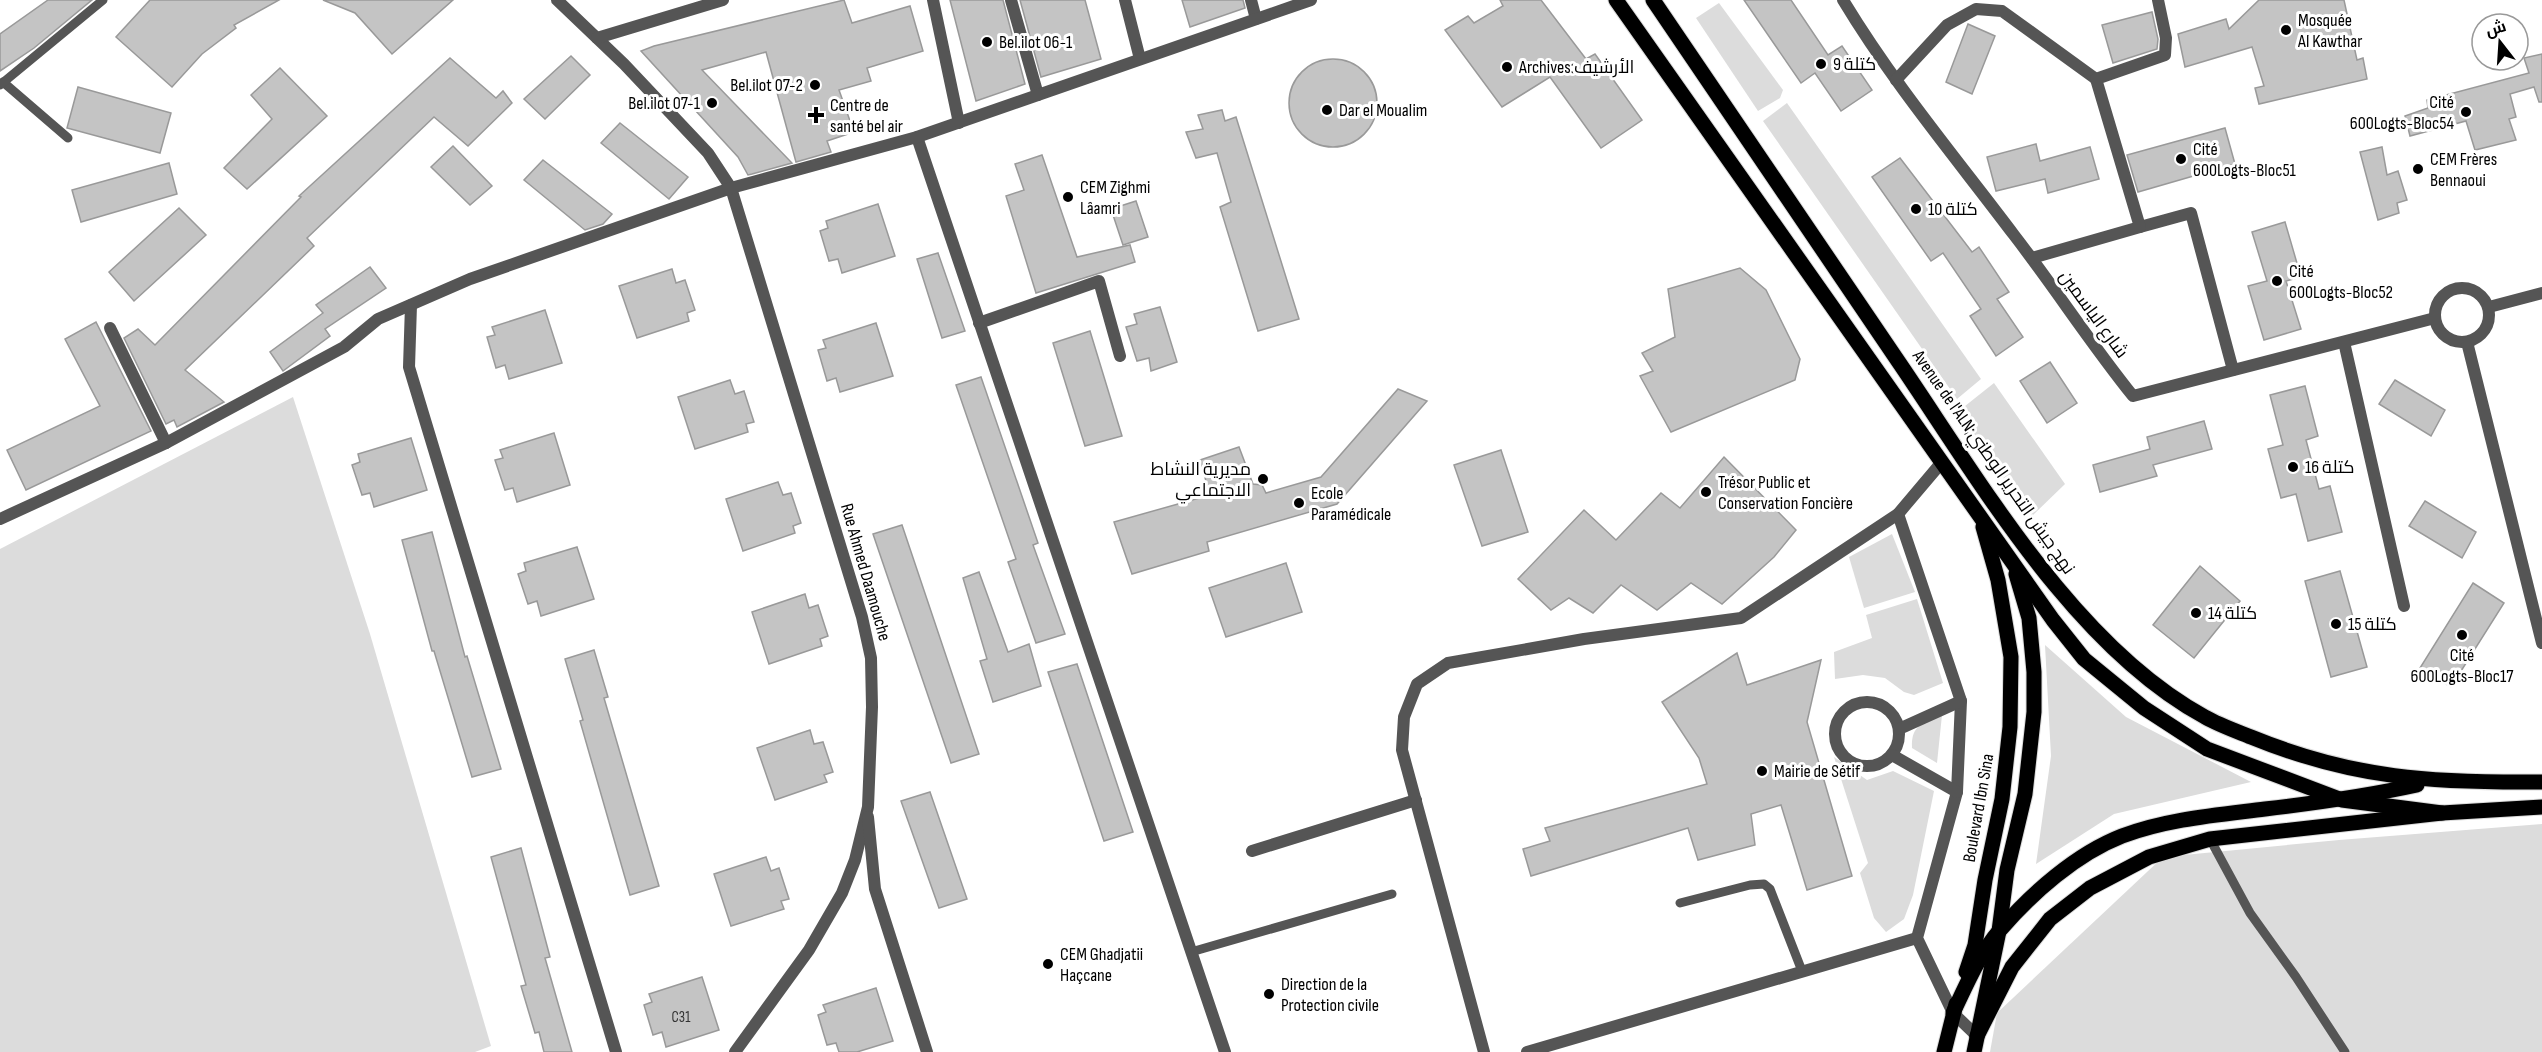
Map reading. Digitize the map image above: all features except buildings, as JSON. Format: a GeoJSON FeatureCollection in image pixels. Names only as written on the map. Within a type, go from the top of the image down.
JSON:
{"type":"FeatureCollection","features":[{"type":"Feature","properties":{"kind":"main road"},"geometry":{"type":"LineString","coordinates":[[1616,0],[1737,175],[2053,620],[2084,659],[2144,708],[2207,749],[2342,800],[2442,813]]}},
{"type":"Feature","properties":{"kind":"main road","name":"Avenue de l'ALN;نهج جيش التحرير الوطني"},"geometry":{"type":"LineString","coordinates":[[1653,0],[2000,510],[2070,604],[2118,653],[2160,688],[2205,717],[2270,745],[2337,766],[2384,776],[2432,782]]}},
{"type":"Feature","properties":{"kind":"main road"},"geometry":{"type":"LineString","coordinates":[[1974,1052],[1999,931],[2007,870],[2025,794],[2034,711],[2034,672],[2029,618],[2000,510]]}},
{"type":"Feature","properties":{"kind":"main road","name":"Boulevard Ibn Sina"},"geometry":{"type":"LineString","coordinates":[[1953,1013],[1975,945],[1985,880],[2002,799],[2010,728],[2011,657],[1998,580],[1980,515]]}},
{"type":"Feature","properties":{"kind":"main road"},"geometry":{"type":"LineString","coordinates":[[1944,1052],[1953,1013],[1968,980],[1999,931],[2051,880],[2083,856],[2121,837],[2204,817],[2342,800],[2432,782],[2542,782]]}},
{"type":"Feature","properties":{"kind":"main road"},"geometry":{"type":"LineString","coordinates":[[1977,1036],[2012,967],[2050,919],[2090,888],[2150,857],[2210,839],[2442,813],[2542,807]]}},
{"type":"Feature","properties":{"kind":"street","name":"Rue Ahmed Daamouche"},"geometry":{"type":"LineString","coordinates":[[557,0],[708,153],[731,188],[862,617],[872,658],[868,807],[855,861],[842,893],[809,950],[735,1052]]}},
{"type":"Feature","properties":{"kind":"street"},"geometry":{"type":"LineString","coordinates":[[597,38],[723,0]]}},
{"type":"Feature","properties":{"kind":"street"},"geometry":{"type":"LineString","coordinates":[[933,0],[958,123]]}},
{"type":"Feature","properties":{"kind":"street"},"geometry":{"type":"LineString","coordinates":[[1011,0],[1038,95]]}},
{"type":"Feature","properties":{"kind":"street"},"geometry":{"type":"LineString","coordinates":[[1125,0],[1140,59]]}},
{"type":"Feature","properties":{"kind":"street"},"geometry":{"type":"LineString","coordinates":[[1251,0],[1256,19]]}},
{"type":"Feature","properties":{"kind":"street"},"geometry":{"type":"LineString","coordinates":[[0,519],[166,443],[344,347],[378,319],[470,279],[731,188],[916,137],[1311,0]]}},
{"type":"Feature","properties":{"kind":"street","name":"شارع الياسمين"},"geometry":{"type":"LineString","coordinates":[[1843,0],[1896,80],[2032,258],[2096,351],[2133,396],[2434,318]]}},
{"type":"Feature","properties":{"kind":"street"},"geometry":{"type":"LineString","coordinates":[[2096,80],[2165,55],[2166,38],[2158,0]]}},
{"type":"Feature","properties":{"kind":"street"},"geometry":{"type":"LineString","coordinates":[[1896,80],[1947,25],[1976,9],[2002,11],[2096,80],[2140,227]]}},
{"type":"Feature","properties":{"kind":"street"},"geometry":{"type":"LineString","coordinates":[[916,137],[1224,1052]]}},
{"type":"Feature","properties":{"kind":"street"},"geometry":{"type":"LineString","coordinates":[[2032,258],[2191,213],[2233,370]]}},
{"type":"Feature","properties":{"kind":"street"},"geometry":{"type":"LineString","coordinates":[[979,323],[1099,281],[1120,356]]}},
{"type":"Feature","properties":{"kind":"street"},"geometry":{"type":"LineString","coordinates":[[2470,288],[2485,299],[2489,307],[2487,326],[2482,333],[2467,342],[2449,339],[2437,327],[2434,318],[2439,300],[2452,289],[2470,288]]}},
{"type":"Feature","properties":{"kind":"street"},"geometry":{"type":"LineString","coordinates":[[2489,307],[2542,293]]}},
{"type":"Feature","properties":{"kind":"street"},"geometry":{"type":"LineString","coordinates":[[411,305],[410,367],[616,1052]]}},
{"type":"Feature","properties":{"kind":"street"},"geometry":{"type":"LineString","coordinates":[[110,328],[166,443]]}},
{"type":"Feature","properties":{"kind":"street"},"geometry":{"type":"LineString","coordinates":[[2344,342],[2404,606]]}},
{"type":"Feature","properties":{"kind":"street"},"geometry":{"type":"LineString","coordinates":[[2467,342],[2542,643]]}},
{"type":"Feature","properties":{"kind":"street"},"geometry":{"type":"LineString","coordinates":[[1485,1052],[1402,750],[1404,717],[1417,684],[1448,663],[1584,639],[1741,618],[1898,514],[1942,462]]}},
{"type":"Feature","properties":{"kind":"street"},"geometry":{"type":"LineString","coordinates":[[1898,514],[1961,701],[1957,792],[1917,938],[1953,1013],[1977,1036]]}},
{"type":"Feature","properties":{"kind":"street"},"geometry":{"type":"LineString","coordinates":[[1869,701],[1889,710],[1896,718],[1899,729],[1897,747],[1892,755],[1873,766],[1851,762],[1843,756],[1834,736],[1835,725],[1840,715],[1848,707],[1858,702],[1869,701]]}},
{"type":"Feature","properties":{"kind":"street"},"geometry":{"type":"LineString","coordinates":[[1899,729],[1961,701]]}},
{"type":"Feature","properties":{"kind":"street"},"geometry":{"type":"LineString","coordinates":[[1892,755],[1957,792]]}},
{"type":"Feature","properties":{"kind":"street"},"geometry":{"type":"LineString","coordinates":[[1252,851],[1416,800]]}},
{"type":"Feature","properties":{"kind":"street"},"geometry":{"type":"LineString","coordinates":[[868,807],[875,889],[927,1052]]}},
{"type":"Feature","properties":{"kind":"street"},"geometry":{"type":"LineString","coordinates":[[1527,1052],[1917,938]]}},
{"type":"Feature","properties":{"kind":"lane"},"geometry":{"type":"LineString","coordinates":[[68,138],[1,83],[103,0]]}},
{"type":"Feature","properties":{"kind":"lane"},"geometry":{"type":"LineString","coordinates":[[2210,839],[2250,913],[2296,977],[2345,1052]]}},
{"type":"Feature","properties":{"kind":"lane"},"geometry":{"type":"LineString","coordinates":[[1680,903],[1750,885],[1764,884],[1770,889],[1802,972]]}},
{"type":"Feature","properties":{"kind":"lane"},"geometry":{"type":"LineString","coordinates":[[1191,952],[1392,894]]}},
{"type":"Feature","properties":{"kind":"shaded area"},"geometry":{"type":"Polygon","coordinates":[[[1719,3],[1783,90],[1780,98],[1758,111],[1696,18],[1719,3]]]}},
{"type":"Feature","properties":{"kind":"shaded area"},"geometry":{"type":"Polygon","coordinates":[[[1787,103],[1981,379],[1957,399],[1763,121],[1787,103]]]}},
{"type":"Feature","properties":{"kind":"shaded area"},"geometry":{"type":"Polygon","coordinates":[[[1994,383],[2065,484],[2032,516],[1955,414],[1994,383]]]}},
{"type":"Feature","properties":{"kind":"shaded area"},"geometry":{"type":"Polygon","coordinates":[[[293,397],[370,634],[491,1046],[475,1052],[0,1052],[0,549],[293,397]]]}},
{"type":"Feature","properties":{"kind":"shaded area"},"geometry":{"type":"Polygon","coordinates":[[[1892,534],[1915,592],[1864,608],[1849,557],[1892,534]]]}},
{"type":"Feature","properties":{"kind":"shaded area"},"geometry":{"type":"Polygon","coordinates":[[[1917,599],[1943,683],[1914,695],[1904,692],[1885,678],[1863,675],[1835,679],[1834,652],[1872,638],[1866,615],[1917,599]]]}},
{"type":"Feature","properties":{"kind":"shaded area"},"geometry":{"type":"Polygon","coordinates":[[[2045,645],[2126,717],[2251,782],[2114,814],[2036,864],[2051,756],[2045,645]]]}},
{"type":"Feature","properties":{"kind":"shaded area"},"geometry":{"type":"Polygon","coordinates":[[[1942,715],[1937,763],[1912,748],[1912,740],[1916,729],[1942,715]]]}},
{"type":"Feature","properties":{"kind":"shaded area"},"geometry":{"type":"Polygon","coordinates":[[[1834,757],[1867,780],[1893,771],[1934,791],[1913,895],[1904,919],[1886,932],[1874,918],[1860,873],[1868,863],[1834,757]]]}},
{"type":"Feature","properties":{"kind":"shaded area"},"geometry":{"type":"Polygon","coordinates":[[[2542,824],[2542,1052],[1990,1052],[1997,1013],[2163,857],[2542,824]]]}},
{"type":"Feature","properties":{"kind":"place","name":"Mosquée Al Kawthar"},"geometry":{"type":"Point","coordinates":[2286,30]}},
{"type":"Feature","properties":{"kind":"place","name":"Bel.ilot 06-1"},"geometry":{"type":"Point","coordinates":[987,42]}},
{"type":"Feature","properties":{"kind":"place","name":"كتلة 9"},"geometry":{"type":"Point","coordinates":[1821,64]}},
{"type":"Feature","properties":{"kind":"place","name":"Archives:الأرشيف"},"geometry":{"type":"Point","coordinates":[1507,67]}},
{"type":"Feature","properties":{"kind":"place","name":"Bel.ilot 07-2"},"geometry":{"type":"Point","coordinates":[815,85]}},
{"type":"Feature","properties":{"kind":"place","name":"Bel.ilot 07-1"},"geometry":{"type":"Point","coordinates":[712,103]}},
{"type":"Feature","properties":{"kind":"place","name":"Dar el Moualim"},"geometry":{"type":"Point","coordinates":[1327,110]}},
{"type":"Feature","properties":{"kind":"place","name":"Cité 600Logts-Bloc54"},"geometry":{"type":"Point","coordinates":[2466,112]}},
{"type":"Feature","properties":{"kind":"place","name":"Centre de santé bel air"},"geometry":{"type":"Point","coordinates":[816,115]}},
{"type":"Feature","properties":{"kind":"place","name":"Cité 600Logts-Bloc51"},"geometry":{"type":"Point","coordinates":[2181,159]}},
{"type":"Feature","properties":{"kind":"place","name":"CEM Frères Bennaoui"},"geometry":{"type":"Point","coordinates":[2418,169]}},
{"type":"Feature","properties":{"kind":"place","name":"CEM Zighmi Lâamri"},"geometry":{"type":"Point","coordinates":[1068,197]}},
{"type":"Feature","properties":{"kind":"place","name":"كتلة 10"},"geometry":{"type":"Point","coordinates":[1916,209]}},
{"type":"Feature","properties":{"kind":"place","name":"Cité 600Logts-Bloc52"},"geometry":{"type":"Point","coordinates":[2277,281]}},
{"type":"Feature","properties":{"kind":"place","name":"كتلة 16"},"geometry":{"type":"Point","coordinates":[2293,467]}},
{"type":"Feature","properties":{"kind":"place","name":"مديرية النشاط الاجتماعي"},"geometry":{"type":"Point","coordinates":[1263,479]}},
{"type":"Feature","properties":{"kind":"place","name":"Trésor Public et Conservation Foncière"},"geometry":{"type":"Point","coordinates":[1706,492]}},
{"type":"Feature","properties":{"kind":"place","name":"Ecole Paramédicale"},"geometry":{"type":"Point","coordinates":[1299,503]}},
{"type":"Feature","properties":{"kind":"place","name":"كتلة 14"},"geometry":{"type":"Point","coordinates":[2196,613]}},
{"type":"Feature","properties":{"kind":"place","name":"كتلة 15"},"geometry":{"type":"Point","coordinates":[2336,624]}},
{"type":"Feature","properties":{"kind":"place","name":"Cité 600Logts-Bloc17"},"geometry":{"type":"Point","coordinates":[2462,635]}},
{"type":"Feature","properties":{"kind":"place","name":"Mairie de Sétif"},"geometry":{"type":"Point","coordinates":[1762,771]}},
{"type":"Feature","properties":{"kind":"place","name":"CEM Ghadjatii Haçcane"},"geometry":{"type":"Point","coordinates":[1048,964]}},
{"type":"Feature","properties":{"kind":"place","name":"Direction de la Protection civile"},"geometry":{"type":"Point","coordinates":[1269,994]}}]}
